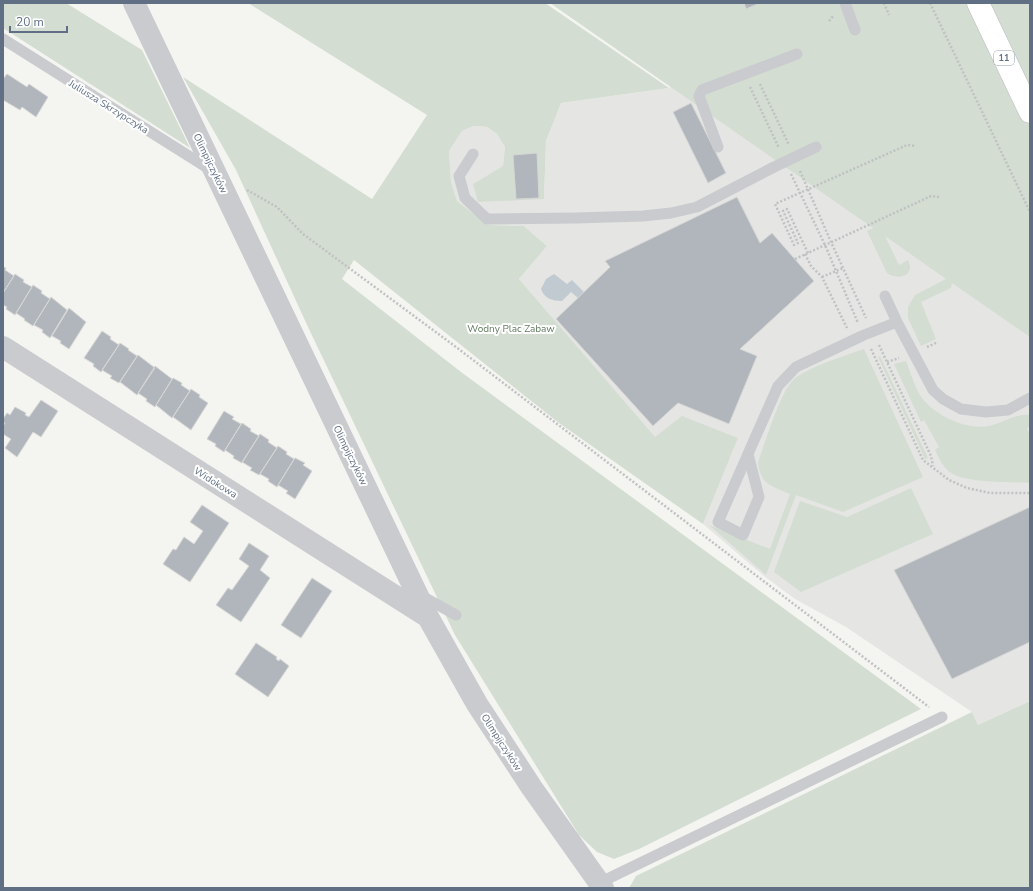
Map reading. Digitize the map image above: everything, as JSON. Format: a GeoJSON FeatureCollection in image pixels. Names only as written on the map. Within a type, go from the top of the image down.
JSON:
{"type":"FeatureCollection","features":[{"type":"Feature","properties":{"kind":"highway","name":"11"},"geometry":{"type":"LineString","coordinates":[[978,3],[1030,112]]}},
{"type":"Feature","properties":{"kind":"street","name":"Olimpijczyków"},"geometry":{"type":"LineString","coordinates":[[134,3],[428,617],[477,704],[532,788],[601,886]]}},
{"type":"Feature","properties":{"kind":"street","name":"Widokowa"},"geometry":{"type":"LineString","coordinates":[[3,347],[428,617]]}},
{"type":"Feature","properties":{"kind":"lane"},"geometry":{"type":"LineString","coordinates":[[845,3],[855,30]]}},
{"type":"Feature","properties":{"kind":"lane","name":"Juliusza Skrzypczyka"},"geometry":{"type":"LineString","coordinates":[[3,39],[215,173]]}},
{"type":"Feature","properties":{"kind":"lane"},"geometry":{"type":"LineString","coordinates":[[718,147],[699,96],[702,90],[797,54]]}},
{"type":"Feature","properties":{"kind":"lane"},"geometry":{"type":"LineString","coordinates":[[473,154],[459,176],[465,198],[487,219],[609,218],[671,213],[697,207],[816,147]]}},
{"type":"Feature","properties":{"kind":"lane"},"geometry":{"type":"LineString","coordinates":[[885,296],[896,322],[933,390],[943,399],[961,409],[986,412],[1008,410],[1030,398]]}},
{"type":"Feature","properties":{"kind":"lane"},"geometry":{"type":"LineString","coordinates":[[748,454],[759,497],[743,535],[718,522],[748,454],[778,386],[796,367],[896,322]]}},
{"type":"Feature","properties":{"kind":"lane"},"geometry":{"type":"LineString","coordinates":[[417,594],[456,615]]}},
{"type":"Feature","properties":{"kind":"lane"},"geometry":{"type":"LineString","coordinates":[[601,886],[942,717]]}},
{"type":"Feature","properties":{"kind":"path"},"geometry":{"type":"LineString","coordinates":[[884,3],[889,15]]}},
{"type":"Feature","properties":{"kind":"path"},"geometry":{"type":"LineString","coordinates":[[930,3],[1030,212]]}},
{"type":"Feature","properties":{"kind":"path"},"geometry":{"type":"LineString","coordinates":[[749,72],[790,159],[808,189],[830,242],[867,320]]}},
{"type":"Feature","properties":{"kind":"path"},"geometry":{"type":"LineString","coordinates":[[749,72],[790,159],[800,192],[825,245],[859,325]]}},
{"type":"Feature","properties":{"kind":"path"},"geometry":{"type":"LineString","coordinates":[[853,341],[822,277],[811,266],[787,210],[783,211],[798,243],[794,245],[775,204],[907,145],[916,146]]}},
{"type":"Feature","properties":{"kind":"path"},"geometry":{"type":"LineString","coordinates":[[243,188],[277,207],[303,234],[462,352],[942,717]]}},
{"type":"Feature","properties":{"kind":"path"},"geometry":{"type":"LineString","coordinates":[[795,259],[931,196],[940,197]]}},
{"type":"Feature","properties":{"kind":"path"},"geometry":{"type":"LineString","coordinates":[[822,277],[843,268]]}},
{"type":"Feature","properties":{"kind":"path"},"geometry":{"type":"LineString","coordinates":[[923,349],[938,342]]}},
{"type":"Feature","properties":{"kind":"path"},"geometry":{"type":"LineString","coordinates":[[878,343],[932,456],[933,467]]}},
{"type":"Feature","properties":{"kind":"path"},"geometry":{"type":"LineString","coordinates":[[869,345],[923,460],[948,480],[967,488],[990,493],[1030,493]]}},
{"type":"Feature","properties":{"kind":"path"},"geometry":{"type":"LineString","coordinates":[[887,362],[905,356]]}},
{"type":"Feature","properties":{"kind":"shaded area"},"geometry":{"type":"Polygon","coordinates":[[[723,30],[1030,275],[1030,701],[978,725],[972,712],[846,627],[795,599],[764,576],[703,524],[738,438],[655,438],[519,279],[547,246],[524,226],[488,225],[457,201],[451,182],[449,151],[462,131],[474,126],[487,127],[497,134],[505,147],[503,167],[473,184],[544,199],[546,141],[561,103],[669,88],[723,30]]]}},
{"type":"Feature","properties":{"kind":"shaded area"},"geometry":{"type":"Polygon","coordinates":[[[554,274],[567,284],[572,280],[584,292],[578,298],[571,292],[562,301],[549,298],[544,295],[541,289],[546,279],[554,274]]]}},
{"type":"Feature","properties":{"kind":"green space"},"geometry":{"type":"Polygon","coordinates":[[[3,3],[66,3],[142,50],[190,148],[3,28],[3,3]]]}},
{"type":"Feature","properties":{"kind":"green space","name":"Wodny Plac Zabaw"},"geometry":{"type":"Polygon","coordinates":[[[248,3],[545,3],[669,88],[561,103],[546,141],[544,199],[478,202],[473,184],[503,166],[505,147],[497,134],[487,127],[474,126],[462,131],[449,151],[451,182],[457,201],[488,225],[524,226],[547,246],[519,279],[655,437],[682,416],[738,438],[703,524],[559,423],[354,260],[342,279],[461,372],[921,709],[639,849],[614,859],[597,852],[579,835],[455,635],[308,327],[236,170],[183,77],[372,199],[427,115],[248,3]]]}},
{"type":"Feature","properties":{"kind":"green space"},"geometry":{"type":"Polygon","coordinates":[[[550,3],[1030,3],[1030,337],[952,283],[951,288],[921,302],[936,339],[921,346],[908,318],[908,307],[915,295],[946,279],[885,236],[899,265],[908,260],[910,265],[910,270],[905,276],[896,277],[887,273],[867,231],[873,228],[550,3]]]}},
{"type":"Feature","properties":{"kind":"green space"},"geometry":{"type":"Polygon","coordinates":[[[864,349],[923,477],[843,512],[796,495],[766,575],[709,525],[770,549],[790,494],[768,484],[764,480],[759,470],[758,462],[773,419],[783,396],[788,386],[799,375],[827,362],[864,349]]]}},
{"type":"Feature","properties":{"kind":"green space"},"geometry":{"type":"Polygon","coordinates":[[[880,356],[928,458],[925,459],[878,357],[880,356]]]}},
{"type":"Feature","properties":{"kind":"green space"},"geometry":{"type":"Polygon","coordinates":[[[906,361],[920,395],[933,409],[950,420],[970,426],[980,427],[994,425],[1020,415],[1030,415],[1030,426],[1027,428],[1030,436],[1030,483],[967,479],[948,471],[935,450],[939,447],[924,420],[921,422],[894,364],[906,361]]]}},
{"type":"Feature","properties":{"kind":"green space"},"geometry":{"type":"Polygon","coordinates":[[[911,488],[933,534],[801,592],[774,572],[800,501],[847,517],[911,488]]]}},
{"type":"Feature","properties":{"kind":"green space"},"geometry":{"type":"Polygon","coordinates":[[[1030,701],[1030,888],[629,888],[636,876],[972,712],[978,725],[1030,701]]]}},
{"type":"Feature","properties":{"kind":"building"},"geometry":{"type":"Polygon","coordinates":[[[744,3],[760,3],[746,9],[744,3]]]}},
{"type":"Feature","properties":{"kind":"building"},"geometry":{"type":"Polygon","coordinates":[[[7,74],[27,87],[29,84],[48,97],[36,117],[22,107],[20,110],[3,100],[3,79],[7,74]]]}},
{"type":"Feature","properties":{"kind":"building"},"geometry":{"type":"Polygon","coordinates":[[[691,103],[726,173],[708,183],[673,112],[691,103]]]}},
{"type":"Feature","properties":{"kind":"building"},"geometry":{"type":"Polygon","coordinates":[[[537,153],[539,198],[516,199],[513,155],[537,153]]]}},
{"type":"Feature","properties":{"kind":"building"},"geometry":{"type":"Polygon","coordinates":[[[737,197],[760,243],[772,233],[814,281],[740,349],[757,356],[729,424],[678,403],[653,426],[556,319],[610,267],[605,261],[737,197]]]}},
{"type":"Feature","properties":{"kind":"building"},"geometry":{"type":"Polygon","coordinates":[[[3,267],[14,276],[3,293],[3,267]]]}},
{"type":"Feature","properties":{"kind":"building"},"geometry":{"type":"Polygon","coordinates":[[[15,274],[24,280],[23,282],[32,287],[15,315],[3,305],[3,293],[15,274]]]}},
{"type":"Feature","properties":{"kind":"building"},"geometry":{"type":"Polygon","coordinates":[[[33,285],[50,299],[33,326],[16,313],[33,285]]]}},
{"type":"Feature","properties":{"kind":"building"},"geometry":{"type":"Polygon","coordinates":[[[51,297],[67,310],[50,338],[42,332],[43,330],[34,325],[51,297]]]}},
{"type":"Feature","properties":{"kind":"building"},"geometry":{"type":"Polygon","coordinates":[[[69,308],[86,322],[69,349],[60,343],[61,341],[52,336],[69,308]]]}},
{"type":"Feature","properties":{"kind":"building"},"geometry":{"type":"Polygon","coordinates":[[[102,331],[119,345],[101,372],[93,366],[94,364],[84,358],[102,331]]]}},
{"type":"Feature","properties":{"kind":"building"},"geometry":{"type":"Polygon","coordinates":[[[120,343],[137,356],[119,383],[110,378],[112,376],[102,370],[120,343]]]}},
{"type":"Feature","properties":{"kind":"building"},"geometry":{"type":"Polygon","coordinates":[[[138,355],[155,368],[137,395],[120,382],[138,355]]]}},
{"type":"Feature","properties":{"kind":"building"},"geometry":{"type":"Polygon","coordinates":[[[155,366],[172,379],[155,407],[138,393],[155,366]]]}},
{"type":"Feature","properties":{"kind":"building"},"geometry":{"type":"Polygon","coordinates":[[[173,378],[182,383],[181,385],[190,391],[172,418],[156,405],[173,378]]]}},
{"type":"Feature","properties":{"kind":"building"},"geometry":{"type":"Polygon","coordinates":[[[191,389],[208,403],[191,430],[173,417],[191,389]]]}},
{"type":"Feature","properties":{"kind":"building"},"geometry":{"type":"Polygon","coordinates":[[[41,400],[58,411],[41,437],[33,432],[17,457],[5,448],[11,439],[3,434],[3,426],[5,423],[3,422],[3,419],[7,413],[10,415],[15,407],[26,413],[25,415],[29,417],[41,400]]]}},
{"type":"Feature","properties":{"kind":"building"},"geometry":{"type":"Polygon","coordinates":[[[224,411],[234,417],[232,419],[241,424],[224,452],[215,446],[216,444],[207,439],[224,411]]]}},
{"type":"Feature","properties":{"kind":"building"},"geometry":{"type":"Polygon","coordinates":[[[242,423],[251,429],[250,431],[259,436],[242,463],[233,458],[234,456],[225,450],[242,423]]]}},
{"type":"Feature","properties":{"kind":"building"},"geometry":{"type":"Polygon","coordinates":[[[260,434],[277,448],[259,475],[250,470],[252,468],[242,462],[260,434]]]}},
{"type":"Feature","properties":{"kind":"building"},"geometry":{"type":"Polygon","coordinates":[[[278,446],[294,459],[277,487],[268,481],[269,479],[260,474],[278,446]]]}},
{"type":"Feature","properties":{"kind":"building"},"geometry":{"type":"Polygon","coordinates":[[[295,458],[305,463],[303,465],[312,471],[295,499],[286,493],[288,491],[278,485],[295,458]]]}},
{"type":"Feature","properties":{"kind":"building"},"geometry":{"type":"Polygon","coordinates":[[[202,505],[229,523],[190,582],[163,564],[173,549],[176,550],[184,537],[194,544],[203,531],[190,522],[202,505]]]}},
{"type":"Feature","properties":{"kind":"building"},"geometry":{"type":"Polygon","coordinates":[[[1030,507],[1030,642],[952,679],[894,570],[1030,507]]]}},
{"type":"Feature","properties":{"kind":"building"},"geometry":{"type":"Polygon","coordinates":[[[249,543],[269,556],[260,570],[270,578],[241,622],[216,605],[228,588],[232,590],[249,566],[239,559],[249,543]]]}},
{"type":"Feature","properties":{"kind":"building"},"geometry":{"type":"Polygon","coordinates":[[[312,578],[332,591],[301,638],[281,625],[312,578]]]}},
{"type":"Feature","properties":{"kind":"building"},"geometry":{"type":"Polygon","coordinates":[[[256,643],[277,657],[276,659],[279,661],[280,659],[289,666],[268,697],[235,674],[256,643]]]}}]}
